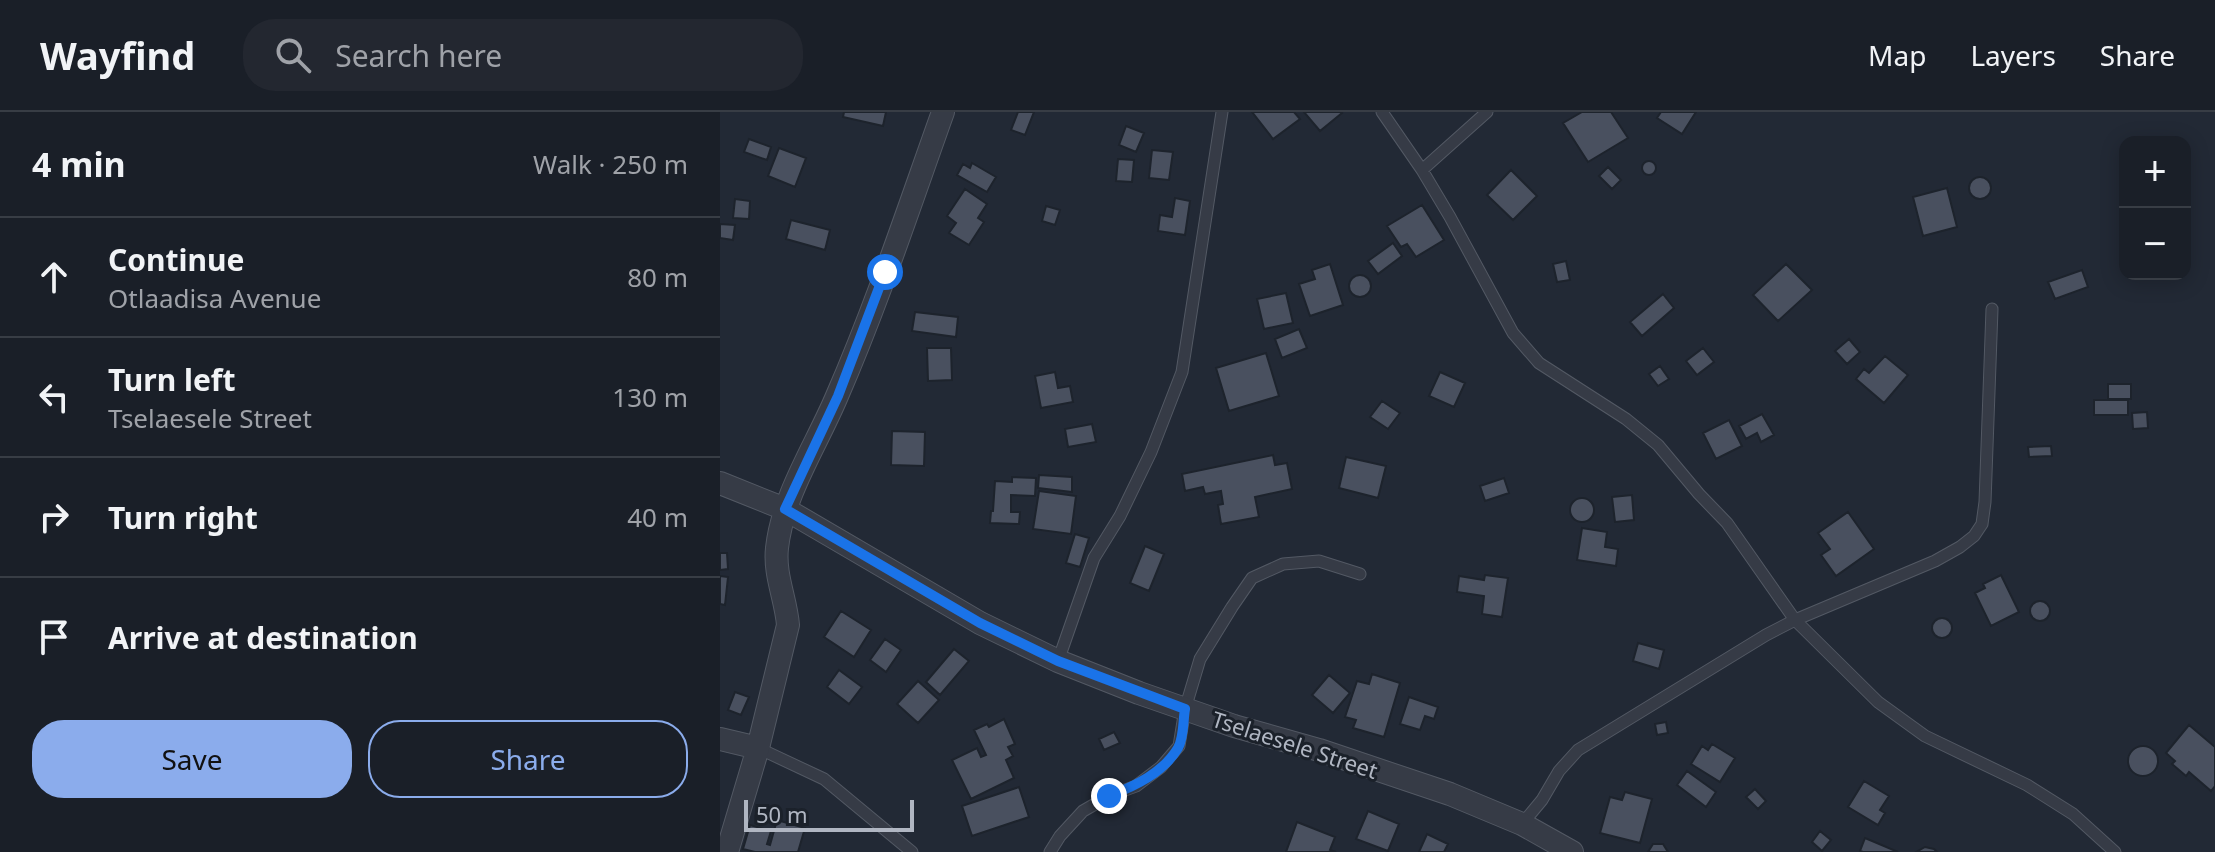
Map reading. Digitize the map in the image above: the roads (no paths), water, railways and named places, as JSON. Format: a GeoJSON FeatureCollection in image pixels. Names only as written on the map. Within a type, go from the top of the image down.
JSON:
{"type":"FeatureCollection","features":[{"type":"Feature","properties":{"kind":"street"},"geometry":{"type":"LineString","coordinates":[[727,852],[758,748],[788,625],[776,566],[785,509],[838,396],[943,112]]}},
{"type":"Feature","properties":{"kind":"street","name":"Tselaesele Street"},"geometry":{"type":"LineString","coordinates":[[720,483],[785,509],[980,623],[1058,661],[1185,709],[1450,794],[1522,824],[1572,852]]}},
{"type":"Feature","properties":{"kind":"street"},"geometry":{"type":"LineString","coordinates":[[720,739],[758,748]]}},
{"type":"Feature","properties":{"kind":"lane"},"geometry":{"type":"LineString","coordinates":[[1058,661],[1094,558],[1120,516],[1151,452],[1182,372],[1222,112]]}},
{"type":"Feature","properties":{"kind":"lane"},"geometry":{"type":"LineString","coordinates":[[1382,112],[1450,217],[1513,333],[1539,363],[1626,419],[1658,445],[1727,523],[1795,620],[1878,702],[1925,736],[2027,785],[2073,814],[2115,852]]}},
{"type":"Feature","properties":{"kind":"lane"},"geometry":{"type":"LineString","coordinates":[[1422,170],[1487,112]]}},
{"type":"Feature","properties":{"kind":"lane"},"geometry":{"type":"LineString","coordinates":[[1522,824],[1542,800],[1559,771],[1578,750],[1606,732],[1795,620],[1935,561],[1974,536],[1982,524],[1985,502],[1992,309]]}},
{"type":"Feature","properties":{"kind":"lane"},"geometry":{"type":"LineString","coordinates":[[1050,852],[1083,811],[1109,796],[1136,786],[1161,767],[1179,746],[1185,709],[1200,659],[1252,578],[1283,564],[1319,561],[1360,574]]}},
{"type":"Feature","properties":{"kind":"lane"},"geometry":{"type":"LineString","coordinates":[[758,748],[824,779],[912,852]]}}]}
